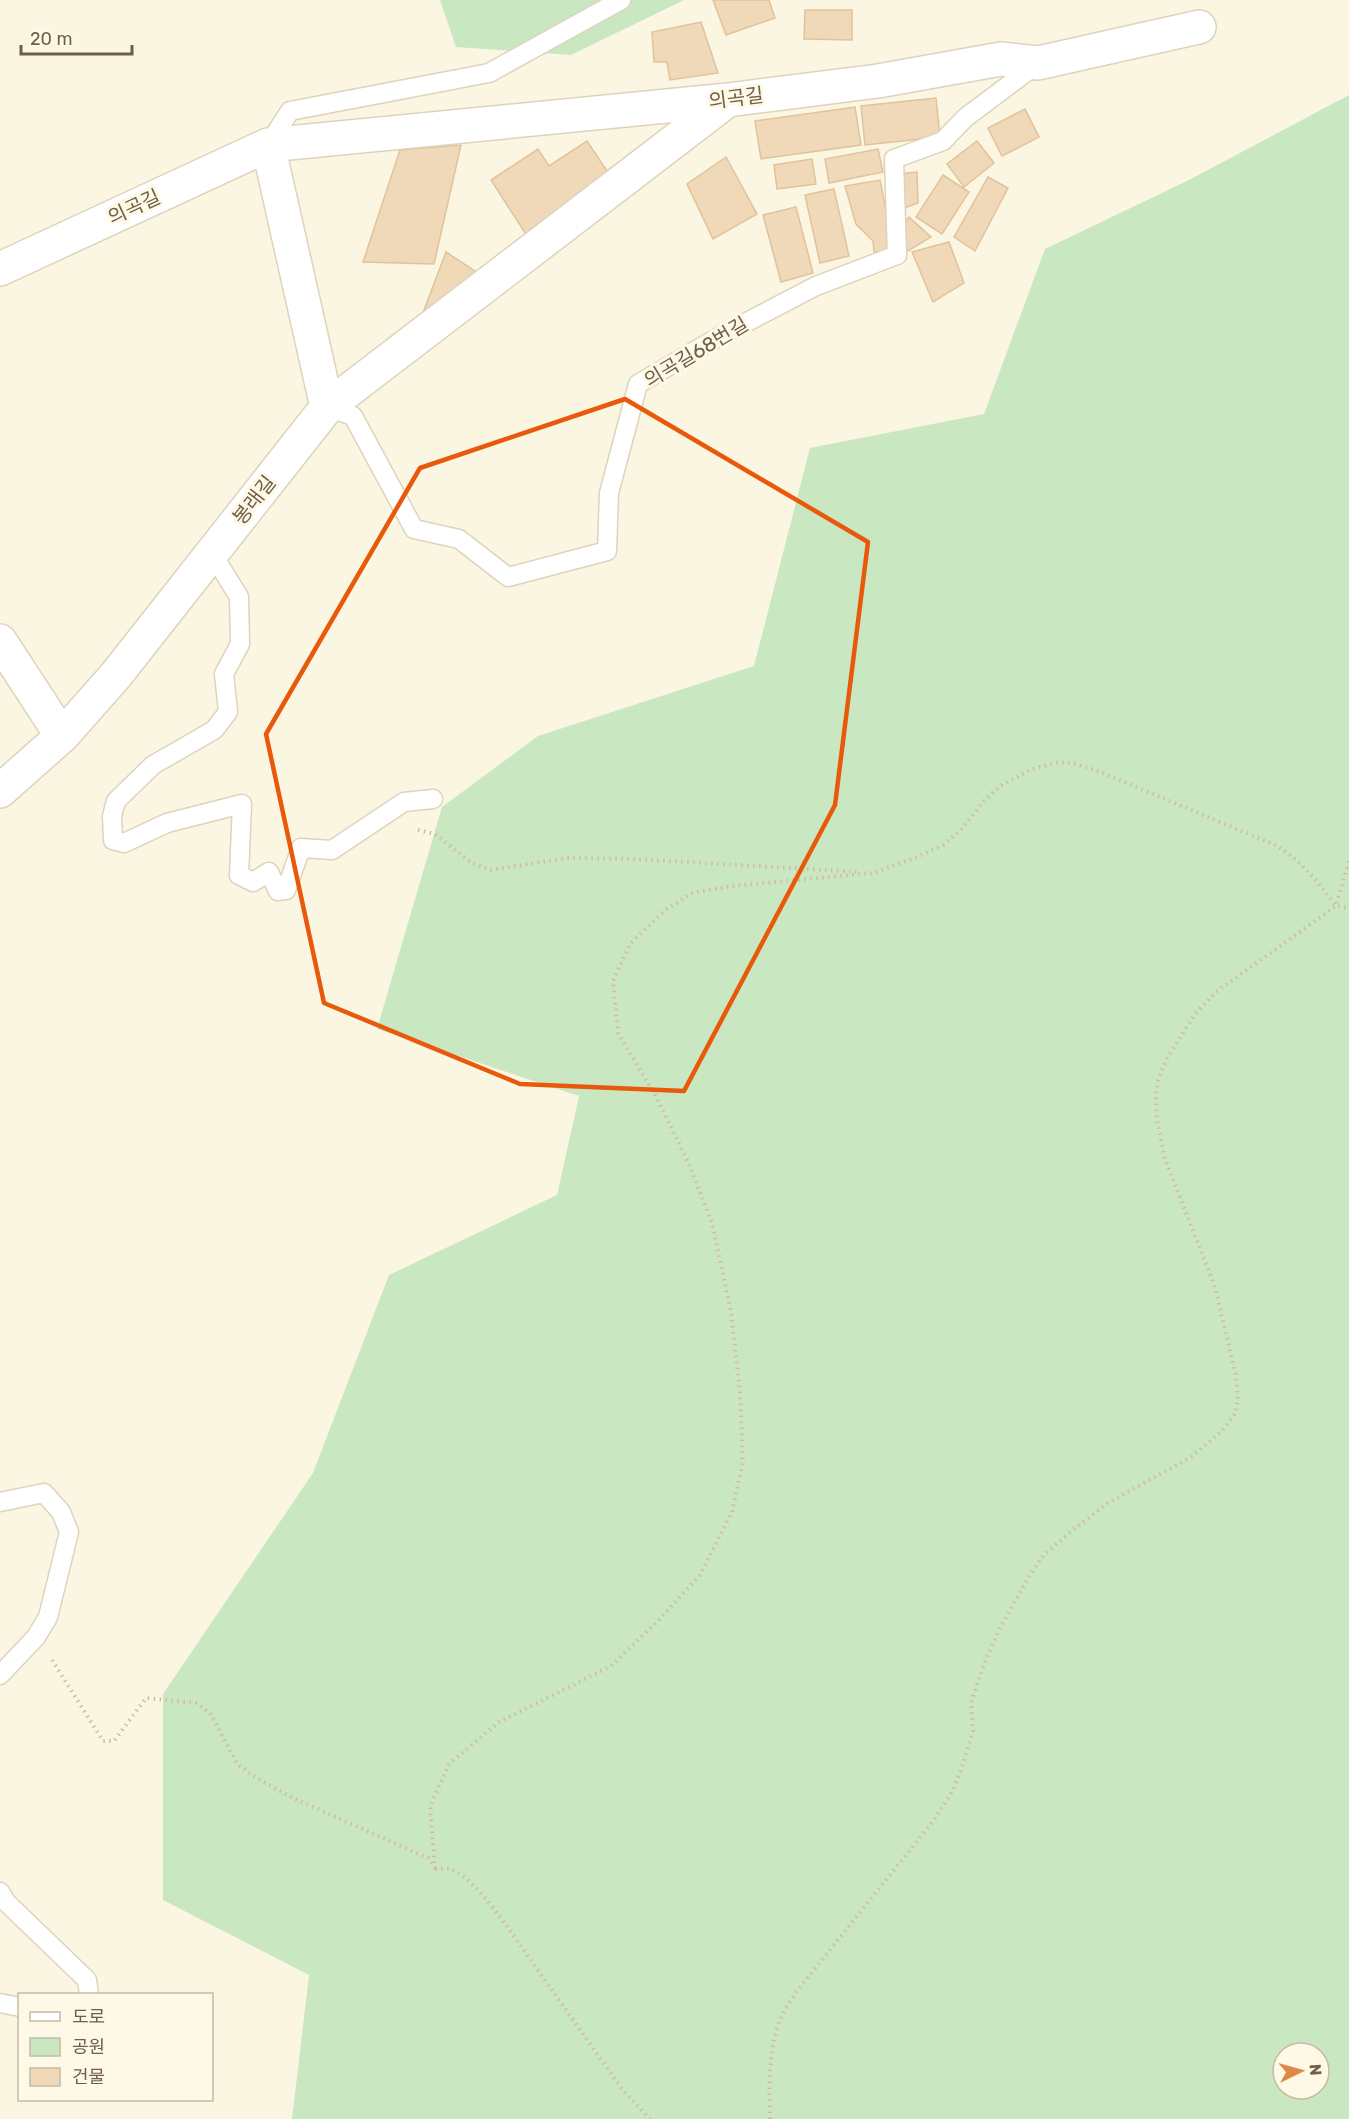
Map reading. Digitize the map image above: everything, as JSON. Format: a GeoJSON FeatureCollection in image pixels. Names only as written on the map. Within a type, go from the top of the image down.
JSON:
{"type":"FeatureCollection","features":[{"type":"Feature","properties":{"kind":"street","name":"의곡길"},"geometry":{"type":"LineString","coordinates":[[0,269],[268,145],[728,100],[878,81],[1001,59],[1038,63],[1199,27]]}},
{"type":"Feature","properties":{"kind":"street"},"geometry":{"type":"LineString","coordinates":[[268,145],[327,407],[728,100]]}},
{"type":"Feature","properties":{"kind":"street","name":"봉래길"},"geometry":{"type":"LineString","coordinates":[[0,791],[62,736],[116,675],[327,407]]}},
{"type":"Feature","properties":{"kind":"street"},"geometry":{"type":"LineString","coordinates":[[0,641],[62,736]]}},
{"type":"Feature","properties":{"kind":"lane"},"geometry":{"type":"LineString","coordinates":[[268,145],[290,111],[489,73],[621,0]]}},
{"type":"Feature","properties":{"kind":"lane","name":"의곡길68번길"},"geometry":{"type":"LineString","coordinates":[[327,407],[354,416],[414,529],[459,539],[508,577],[607,551],[609,493],[638,384],[722,335],[816,286],[897,255],[894,159],[943,141],[966,118],[1038,63]]}},
{"type":"Feature","properties":{"kind":"lane"},"geometry":{"type":"LineString","coordinates":[[212,553],[239,597],[240,644],[224,674],[228,712],[214,730],[153,765],[116,801],[112,816],[114,840],[124,843],[167,824],[242,804],[239,875],[253,882],[269,872],[278,891],[286,890],[301,848],[332,850],[404,802],[433,799]]}},
{"type":"Feature","properties":{"kind":"lane"},"geometry":{"type":"LineString","coordinates":[[0,1502],[44,1493],[61,1512],[69,1532],[48,1617],[36,1637],[0,1675]]}},
{"type":"Feature","properties":{"kind":"lane"},"geometry":{"type":"LineString","coordinates":[[0,1892],[6,1902],[87,1980],[89,1993]]}},
{"type":"Feature","properties":{"kind":"lane"},"geometry":{"type":"LineString","coordinates":[[0,2003],[18,2007]]}},
{"type":"Feature","properties":{"kind":"path"},"geometry":{"type":"LineString","coordinates":[[435,1869],[430,1806],[449,1764],[499,1722],[611,1666],[656,1623],[700,1575],[732,1512],[743,1462],[740,1392],[731,1311],[712,1223],[689,1164],[664,1113],[618,1033],[613,981],[630,944],[665,910],[692,893],[732,885],[873,873],[917,857],[944,845],[961,830],[984,801],[1000,786],[1032,769],[1059,762],[1098,771],[1275,845],[1305,866],[1336,906],[1349,908]]}},
{"type":"Feature","properties":{"kind":"path"},"geometry":{"type":"LineString","coordinates":[[377,819],[435,834],[472,863],[490,870],[568,858],[633,859],[873,873]]}},
{"type":"Feature","properties":{"kind":"path"},"geometry":{"type":"LineString","coordinates":[[770,2119],[769,2087],[774,2041],[781,2018],[797,1991],[934,1820],[952,1792],[973,1731],[971,1703],[984,1664],[1000,1628],[1031,1573],[1044,1555],[1069,1533],[1108,1503],[1191,1457],[1222,1431],[1235,1413],[1238,1400],[1236,1376],[1215,1287],[1165,1159],[1157,1119],[1158,1080],[1166,1060],[1195,1014],[1216,992],[1336,906],[1349,861]]}},
{"type":"Feature","properties":{"kind":"path"},"geometry":{"type":"LineString","coordinates":[[36,1637],[103,1741],[114,1741],[146,1698],[196,1703],[210,1713],[238,1765],[258,1779],[293,1798],[428,1858],[435,1869]]}},
{"type":"Feature","properties":{"kind":"path"},"geometry":{"type":"LineString","coordinates":[[435,1869],[449,1869],[469,1882],[480,1893],[501,1918],[622,2089],[650,2119]]}},
{"type":"Feature","properties":{"kind":"highlighted area"},"geometry":{"type":"Polygon","coordinates":[[[625,399],[868,542],[835,805],[684,1091],[520,1084],[324,1003],[266,734],[420,468],[625,399]]]}},
{"type":"Feature","properties":{"kind":"green space"},"geometry":{"type":"Polygon","coordinates":[[[440,0],[684,0],[571,55],[456,47],[440,0]]]}},
{"type":"Feature","properties":{"kind":"green space"},"geometry":{"type":"Polygon","coordinates":[[[1349,95],[1349,2119],[292,2119],[309,1975],[163,1900],[163,1694],[313,1473],[389,1275],[557,1195],[579,1096],[377,1029],[442,807],[538,736],[754,666],[810,448],[984,414],[1045,249],[1189,180],[1349,95]]]}},
{"type":"Feature","properties":{"kind":"building"},"geometry":{"type":"Polygon","coordinates":[[[713,0],[769,0],[775,18],[726,35],[713,0]]]}},
{"type":"Feature","properties":{"kind":"building"},"geometry":{"type":"Polygon","coordinates":[[[805,10],[852,10],[852,40],[804,39],[805,10]]]}},
{"type":"Feature","properties":{"kind":"building"},"geometry":{"type":"Polygon","coordinates":[[[701,22],[718,73],[670,80],[667,62],[654,62],[652,32],[701,22]]]}},
{"type":"Feature","properties":{"kind":"building"},"geometry":{"type":"Polygon","coordinates":[[[936,98],[940,137],[865,145],[861,106],[936,98]]]}},
{"type":"Feature","properties":{"kind":"building"},"geometry":{"type":"Polygon","coordinates":[[[855,107],[861,145],[761,159],[755,121],[855,107]]]}},
{"type":"Feature","properties":{"kind":"building"},"geometry":{"type":"Polygon","coordinates":[[[1025,109],[1039,137],[1002,156],[988,128],[1025,109]]]}},
{"type":"Feature","properties":{"kind":"building"},"geometry":{"type":"Polygon","coordinates":[[[587,141],[615,183],[529,239],[491,180],[538,149],[549,166],[587,141]]]}},
{"type":"Feature","properties":{"kind":"building"},"geometry":{"type":"Polygon","coordinates":[[[977,141],[994,163],[964,187],[947,164],[977,141]]]}},
{"type":"Feature","properties":{"kind":"building"},"geometry":{"type":"Polygon","coordinates":[[[461,145],[434,264],[363,262],[400,150],[461,145]]]}},
{"type":"Feature","properties":{"kind":"building"},"geometry":{"type":"Polygon","coordinates":[[[878,149],[883,172],[829,183],[825,159],[878,149]]]}},
{"type":"Feature","properties":{"kind":"building"},"geometry":{"type":"Polygon","coordinates":[[[726,157],[757,214],[713,239],[687,184],[726,157]]]}},
{"type":"Feature","properties":{"kind":"building"},"geometry":{"type":"Polygon","coordinates":[[[812,159],[816,184],[777,189],[774,165],[812,159]]]}},
{"type":"Feature","properties":{"kind":"building"},"geometry":{"type":"Polygon","coordinates":[[[917,172],[918,203],[904,208],[900,174],[917,172]]]}},
{"type":"Feature","properties":{"kind":"building"},"geometry":{"type":"Polygon","coordinates":[[[943,175],[969,192],[942,234],[916,217],[943,175]]]}},
{"type":"Feature","properties":{"kind":"building"},"geometry":{"type":"Polygon","coordinates":[[[988,177],[1008,188],[975,251],[954,237],[988,177]]]}},
{"type":"Feature","properties":{"kind":"building"},"geometry":{"type":"Polygon","coordinates":[[[880,180],[894,251],[874,252],[873,241],[856,224],[845,186],[880,180]]]}},
{"type":"Feature","properties":{"kind":"building"},"geometry":{"type":"Polygon","coordinates":[[[834,189],[849,256],[820,263],[805,195],[834,189]]]}},
{"type":"Feature","properties":{"kind":"building"},"geometry":{"type":"Polygon","coordinates":[[[796,207],[813,273],[781,282],[763,215],[796,207]]]}},
{"type":"Feature","properties":{"kind":"building"},"geometry":{"type":"Polygon","coordinates":[[[909,217],[931,237],[908,251],[900,233],[909,217]]]}},
{"type":"Feature","properties":{"kind":"building"},"geometry":{"type":"Polygon","coordinates":[[[949,242],[964,283],[933,302],[912,252],[949,242]]]}},
{"type":"Feature","properties":{"kind":"building"},"geometry":{"type":"Polygon","coordinates":[[[446,252],[481,275],[421,318],[446,252]]]}}]}
